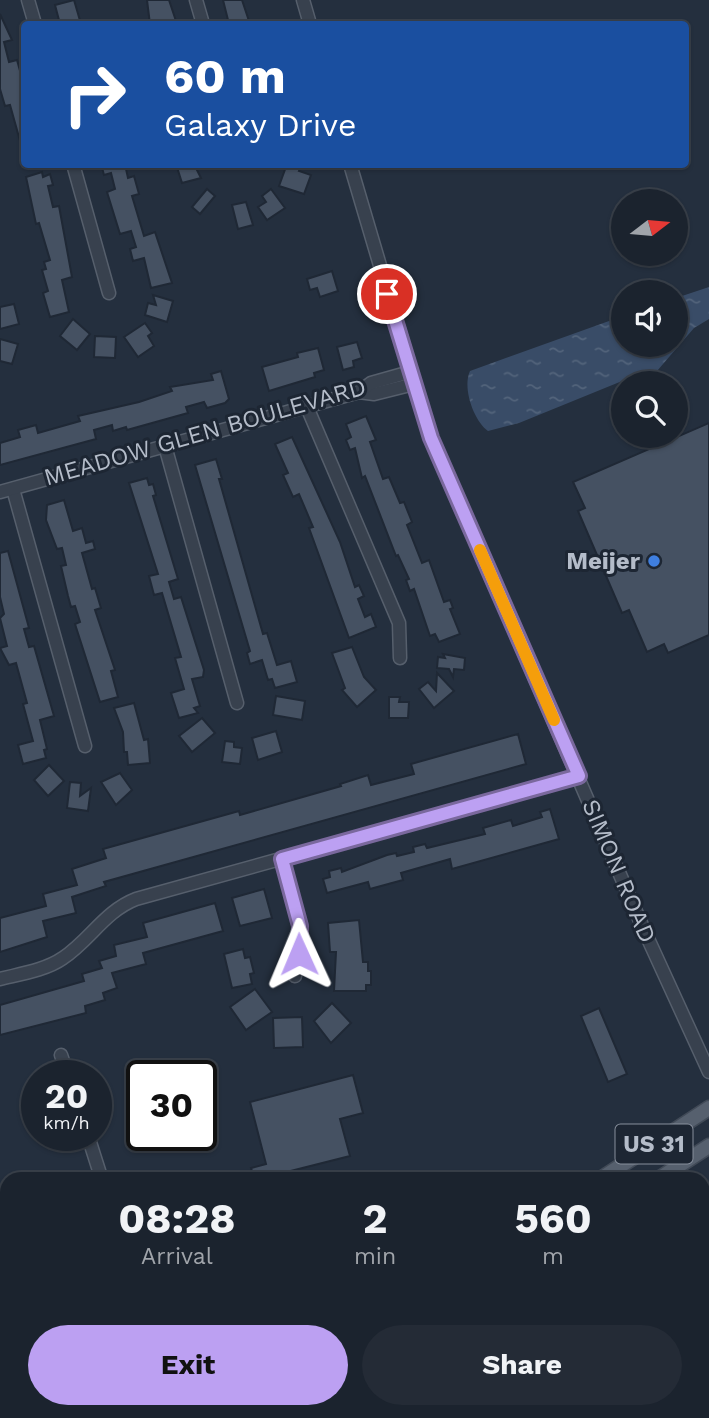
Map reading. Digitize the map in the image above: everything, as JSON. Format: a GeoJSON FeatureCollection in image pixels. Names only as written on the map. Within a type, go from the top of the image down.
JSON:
{"type":"FeatureCollection","features":[{"type":"Feature","properties":{"kind":"main road","name":"US 31"},"geometry":{"type":"LineString","coordinates":[[611,1172],[709,1108]]}},
{"type":"Feature","properties":{"kind":"main road","name":"US 31"},"geometry":{"type":"LineString","coordinates":[[669,1172],[709,1146]]}},
{"type":"Feature","properties":{"kind":"street"},"geometry":{"type":"LineString","coordinates":[[28,0],[34,21]]}},
{"type":"Feature","properties":{"kind":"street"},"geometry":{"type":"LineString","coordinates":[[196,0],[202,21]]}},
{"type":"Feature","properties":{"kind":"street"},"geometry":{"type":"LineString","coordinates":[[303,0],[309,21]]}},
{"type":"Feature","properties":{"kind":"street"},"geometry":{"type":"LineString","coordinates":[[74,168],[109,293]]}},
{"type":"Feature","properties":{"kind":"street","name":"SIMON ROAD"},"geometry":{"type":"LineString","coordinates":[[351,168],[431,438],[709,1072]]}},
{"type":"Feature","properties":{"kind":"street","name":"MEADOW GLEN BOULEVARD"},"geometry":{"type":"LineString","coordinates":[[0,492],[359,392],[371,383],[412,378]]}},
{"type":"Feature","properties":{"kind":"street"},"geometry":{"type":"LineString","coordinates":[[307,407],[399,623],[400,658]]}},
{"type":"Feature","properties":{"kind":"street"},"geometry":{"type":"LineString","coordinates":[[165,446],[237,703]]}},
{"type":"Feature","properties":{"kind":"street"},"geometry":{"type":"LineString","coordinates":[[13,489],[85,746]]}},
{"type":"Feature","properties":{"kind":"street"},"geometry":{"type":"LineString","coordinates":[[0,979],[54,964],[123,904],[579,776]]}},
{"type":"Feature","properties":{"kind":"street"},"geometry":{"type":"LineString","coordinates":[[282,859],[300,926],[295,976]]}},
{"type":"Feature","properties":{"kind":"street"},"geometry":{"type":"LineString","coordinates":[[61,1055],[63,1060]]}},
{"type":"Feature","properties":{"kind":"street"},"geometry":{"type":"LineString","coordinates":[[93,1151],[99,1172]]}},
{"type":"Feature","properties":{"kind":"water"},"geometry":{"type":"Polygon","coordinates":[[[709,287],[709,319],[688,335],[688,294],[709,287]]]}},
{"type":"Feature","properties":{"kind":"water"},"geometry":{"type":"Polygon","coordinates":[[[611,320],[611,357],[669,357],[657,371],[611,371],[611,386],[519,423],[488,431],[478,420],[468,395],[470,371],[611,320]]]}},
{"type":"Feature","properties":{"kind":"building"},"geometry":{"type":"Polygon","coordinates":[[[74,0],[80,21],[59,21],[55,5],[74,0]]]}},
{"type":"Feature","properties":{"kind":"building"},"geometry":{"type":"Polygon","coordinates":[[[147,0],[169,0],[176,21],[150,21],[147,0]]]}},
{"type":"Feature","properties":{"kind":"building"},"geometry":{"type":"Polygon","coordinates":[[[223,0],[242,0],[249,21],[228,21],[223,0]]]}},
{"type":"Feature","properties":{"kind":"building"},"geometry":{"type":"Polygon","coordinates":[[[0,14],[12,40],[4,42],[9,62],[17,60],[21,74],[21,144],[10,105],[5,106],[0,89],[0,14]]]}},
{"type":"Feature","properties":{"kind":"building"},"geometry":{"type":"Polygon","coordinates":[[[102,168],[127,168],[128,178],[134,176],[139,194],[132,196],[144,236],[155,232],[172,283],[151,288],[144,258],[133,261],[130,249],[136,247],[131,231],[120,234],[107,192],[115,189],[111,173],[104,175],[102,168]]]}},
{"type":"Feature","properties":{"kind":"building"},"geometry":{"type":"Polygon","coordinates":[[[177,168],[196,168],[201,178],[182,183],[177,168]]]}},
{"type":"Feature","properties":{"kind":"building"},"geometry":{"type":"Polygon","coordinates":[[[286,168],[300,168],[299,171],[311,175],[304,194],[279,186],[286,168]]]}},
{"type":"Feature","properties":{"kind":"building"},"geometry":{"type":"Polygon","coordinates":[[[42,172],[43,177],[50,174],[53,185],[48,186],[53,207],[59,206],[72,277],[62,280],[69,312],[50,317],[43,293],[48,291],[42,270],[46,269],[44,262],[50,260],[39,223],[36,224],[26,177],[42,172]]]}},
{"type":"Feature","properties":{"kind":"building"},"geometry":{"type":"Polygon","coordinates":[[[207,189],[215,196],[200,214],[192,207],[207,189]]]}},
{"type":"Feature","properties":{"kind":"building"},"geometry":{"type":"Polygon","coordinates":[[[271,189],[285,208],[267,220],[258,207],[266,202],[262,196],[271,189]]]}},
{"type":"Feature","properties":{"kind":"building"},"geometry":{"type":"Polygon","coordinates":[[[246,202],[253,225],[238,229],[232,205],[246,202]]]}},
{"type":"Feature","properties":{"kind":"building"},"geometry":{"type":"Polygon","coordinates":[[[332,271],[338,291],[320,297],[317,288],[310,290],[307,279],[332,271]]]}},
{"type":"Feature","properties":{"kind":"building"},"geometry":{"type":"Polygon","coordinates":[[[153,295],[173,301],[167,322],[145,315],[148,303],[156,305],[153,295]]]}},
{"type":"Feature","properties":{"kind":"building"},"geometry":{"type":"Polygon","coordinates":[[[14,304],[19,324],[0,329],[0,307],[14,304]]]}},
{"type":"Feature","properties":{"kind":"building"},"geometry":{"type":"Polygon","coordinates":[[[73,319],[90,334],[77,350],[60,336],[73,319]]]}},
{"type":"Feature","properties":{"kind":"building"},"geometry":{"type":"Polygon","coordinates":[[[145,323],[152,333],[148,336],[154,346],[138,357],[124,337],[145,323]]]}},
{"type":"Feature","properties":{"kind":"building"},"geometry":{"type":"Polygon","coordinates":[[[95,336],[116,337],[115,358],[94,357],[95,336]]]}},
{"type":"Feature","properties":{"kind":"building"},"geometry":{"type":"Polygon","coordinates":[[[0,339],[18,344],[12,364],[0,361],[0,339]]]}},
{"type":"Feature","properties":{"kind":"building"},"geometry":{"type":"Polygon","coordinates":[[[357,342],[362,358],[353,361],[354,367],[343,370],[337,347],[357,342]]]}},
{"type":"Feature","properties":{"kind":"building"},"geometry":{"type":"Polygon","coordinates":[[[318,348],[324,370],[314,373],[315,377],[269,391],[262,367],[318,348]]]}},
{"type":"Feature","properties":{"kind":"building"},"geometry":{"type":"Polygon","coordinates":[[[221,371],[229,399],[225,403],[207,408],[204,402],[186,407],[188,413],[127,430],[126,427],[113,431],[112,425],[94,430],[96,439],[0,465],[0,443],[20,437],[18,430],[36,425],[38,433],[80,421],[78,416],[139,402],[172,391],[170,387],[213,380],[211,374],[221,371]]]}},
{"type":"Feature","properties":{"kind":"building"},"geometry":{"type":"Polygon","coordinates":[[[366,416],[376,440],[370,442],[383,479],[389,477],[400,503],[404,502],[412,522],[407,525],[422,563],[429,560],[444,602],[450,600],[453,608],[450,609],[460,634],[439,642],[435,634],[430,636],[414,589],[410,591],[406,580],[409,579],[398,555],[396,556],[365,476],[362,478],[355,448],[350,450],[346,440],[351,437],[346,424],[366,416]]]}},
{"type":"Feature","properties":{"kind":"building","name":"Meijer"},"geometry":{"type":"Polygon","coordinates":[[[709,423],[709,635],[668,653],[664,644],[647,652],[629,610],[622,613],[578,511],[585,508],[573,482],[651,448],[688,448],[688,432],[709,423]]]}},
{"type":"Feature","properties":{"kind":"building"},"geometry":{"type":"Polygon","coordinates":[[[292,437],[340,542],[355,587],[359,585],[364,596],[358,599],[365,617],[371,614],[376,627],[349,638],[309,528],[313,527],[299,494],[293,497],[283,475],[288,473],[275,444],[292,437]]]}},
{"type":"Feature","properties":{"kind":"building"},"geometry":{"type":"Polygon","coordinates":[[[216,459],[222,479],[219,479],[263,634],[267,633],[277,665],[291,661],[297,682],[275,688],[272,679],[268,680],[262,660],[250,664],[247,653],[250,651],[195,465],[216,459]]]}},
{"type":"Feature","properties":{"kind":"building"},"geometry":{"type":"Polygon","coordinates":[[[147,478],[149,485],[153,484],[156,495],[153,496],[178,579],[169,582],[174,599],[181,597],[204,670],[203,677],[192,679],[200,706],[194,708],[198,713],[179,718],[171,693],[184,689],[175,658],[181,657],[162,593],[154,595],[149,576],[158,574],[129,483],[147,478]]]}},
{"type":"Feature","properties":{"kind":"building"},"geometry":{"type":"Polygon","coordinates":[[[64,500],[73,531],[82,528],[86,543],[93,541],[95,549],[82,553],[92,589],[95,588],[101,608],[95,610],[115,670],[111,671],[118,697],[100,702],[75,624],[80,622],[75,606],[71,607],[68,596],[61,566],[66,565],[62,548],[57,549],[46,520],[47,505],[64,500]]]}},
{"type":"Feature","properties":{"kind":"building"},"geometry":{"type":"Polygon","coordinates":[[[8,551],[29,628],[24,629],[29,647],[34,646],[54,716],[40,720],[47,749],[44,750],[46,758],[23,764],[18,745],[33,741],[23,704],[27,703],[16,663],[9,665],[0,648],[7,646],[0,618],[4,614],[0,597],[0,553],[8,551]]]}},
{"type":"Feature","properties":{"kind":"building"},"geometry":{"type":"Polygon","coordinates":[[[352,647],[364,677],[376,690],[357,707],[342,690],[345,688],[332,653],[352,647]]]}},
{"type":"Feature","properties":{"kind":"building"},"geometry":{"type":"Polygon","coordinates":[[[443,654],[465,658],[464,670],[454,669],[453,677],[449,669],[437,668],[438,657],[445,658],[443,654]]]}},
{"type":"Feature","properties":{"kind":"building"},"geometry":{"type":"Polygon","coordinates":[[[437,673],[454,691],[434,708],[419,689],[428,682],[436,691],[437,673]]]}},
{"type":"Feature","properties":{"kind":"building"},"geometry":{"type":"Polygon","coordinates":[[[276,696],[305,701],[302,720],[273,715],[276,696]]]}},
{"type":"Feature","properties":{"kind":"building"},"geometry":{"type":"Polygon","coordinates":[[[389,697],[400,697],[399,702],[409,702],[408,718],[389,718],[389,697]]]}},
{"type":"Feature","properties":{"kind":"building"},"geometry":{"type":"Polygon","coordinates":[[[134,703],[144,740],[148,739],[150,763],[128,765],[123,732],[114,708],[134,703]]]}},
{"type":"Feature","properties":{"kind":"building"},"geometry":{"type":"Polygon","coordinates":[[[202,718],[215,733],[192,752],[179,736],[202,718]]]}},
{"type":"Feature","properties":{"kind":"building"},"geometry":{"type":"Polygon","coordinates":[[[276,731],[282,752],[258,760],[252,738],[276,731]]]}},
{"type":"Feature","properties":{"kind":"building"},"geometry":{"type":"Polygon","coordinates":[[[518,734],[526,764],[104,882],[106,886],[72,897],[76,913],[43,921],[47,937],[0,952],[0,918],[46,906],[43,894],[77,885],[72,869],[106,858],[103,849],[239,811],[240,815],[341,786],[340,784],[368,775],[371,785],[414,774],[411,764],[518,734]]]}},
{"type":"Feature","properties":{"kind":"building"},"geometry":{"type":"Polygon","coordinates":[[[225,741],[234,742],[234,747],[242,748],[240,764],[222,762],[225,741]]]}},
{"type":"Feature","properties":{"kind":"building"},"geometry":{"type":"Polygon","coordinates":[[[49,765],[64,781],[48,796],[34,780],[49,765]]]}},
{"type":"Feature","properties":{"kind":"building"},"geometry":{"type":"Polygon","coordinates":[[[120,773],[132,790],[116,805],[101,782],[120,773]]]}},
{"type":"Feature","properties":{"kind":"building"},"geometry":{"type":"Polygon","coordinates":[[[70,782],[81,783],[80,796],[91,788],[88,811],[67,808],[70,782]]]}},
{"type":"Feature","properties":{"kind":"building"},"geometry":{"type":"Polygon","coordinates":[[[550,809],[559,839],[452,869],[450,859],[401,873],[403,880],[370,889],[368,882],[327,893],[323,879],[330,877],[329,871],[341,868],[342,872],[387,855],[414,852],[413,847],[425,844],[427,848],[485,834],[483,828],[511,820],[513,826],[542,817],[540,812],[550,809]]]}},
{"type":"Feature","properties":{"kind":"building"},"geometry":{"type":"Polygon","coordinates":[[[264,889],[272,918],[240,926],[232,898],[264,889]]]}},
{"type":"Feature","properties":{"kind":"building"},"geometry":{"type":"Polygon","coordinates":[[[215,903],[223,931],[143,953],[146,964],[112,973],[117,988],[103,993],[105,1000],[85,1006],[86,1013],[0,1035],[0,1005],[84,981],[82,974],[102,968],[99,961],[116,956],[114,945],[147,937],[143,923],[215,903]]]}},
{"type":"Feature","properties":{"kind":"building"},"geometry":{"type":"Polygon","coordinates":[[[359,920],[363,962],[368,962],[371,985],[366,985],[366,991],[334,991],[336,952],[330,952],[328,923],[359,920]]]}},
{"type":"Feature","properties":{"kind":"building"},"geometry":{"type":"Polygon","coordinates":[[[243,949],[245,958],[250,957],[254,973],[250,974],[252,984],[232,988],[224,954],[243,949]]]}},
{"type":"Feature","properties":{"kind":"building"},"geometry":{"type":"Polygon","coordinates":[[[255,989],[272,1012],[246,1030],[230,1007],[255,989]]]}},
{"type":"Feature","properties":{"kind":"building"},"geometry":{"type":"Polygon","coordinates":[[[332,1003],[351,1023],[331,1043],[314,1021],[332,1003]]]}},
{"type":"Feature","properties":{"kind":"building"},"geometry":{"type":"Polygon","coordinates":[[[599,1008],[627,1074],[608,1082],[581,1016],[599,1008]]]}},
{"type":"Feature","properties":{"kind":"building"},"geometry":{"type":"Polygon","coordinates":[[[302,1017],[303,1047],[274,1048],[273,1018],[302,1017]]]}},
{"type":"Feature","properties":{"kind":"building"},"geometry":{"type":"Polygon","coordinates":[[[353,1075],[363,1113],[340,1119],[350,1156],[287,1172],[252,1172],[251,1168],[266,1164],[250,1102],[353,1075]]]}},
{"type":"Feature","properties":{"kind":"slow traffic"},"geometry":{"type":"LineString","coordinates":[[480,550],[554,720]]}},
{"type":"Feature","properties":{"kind":"place","name":"Meijer"},"geometry":{"type":"Point","coordinates":[654,561]}},
{"type":"Feature","properties":{"kind":"route"},"geometry":{"type":"LineString","coordinates":[[299,954],[300,926],[282,859],[579,776],[431,438],[387,294]]}}]}
